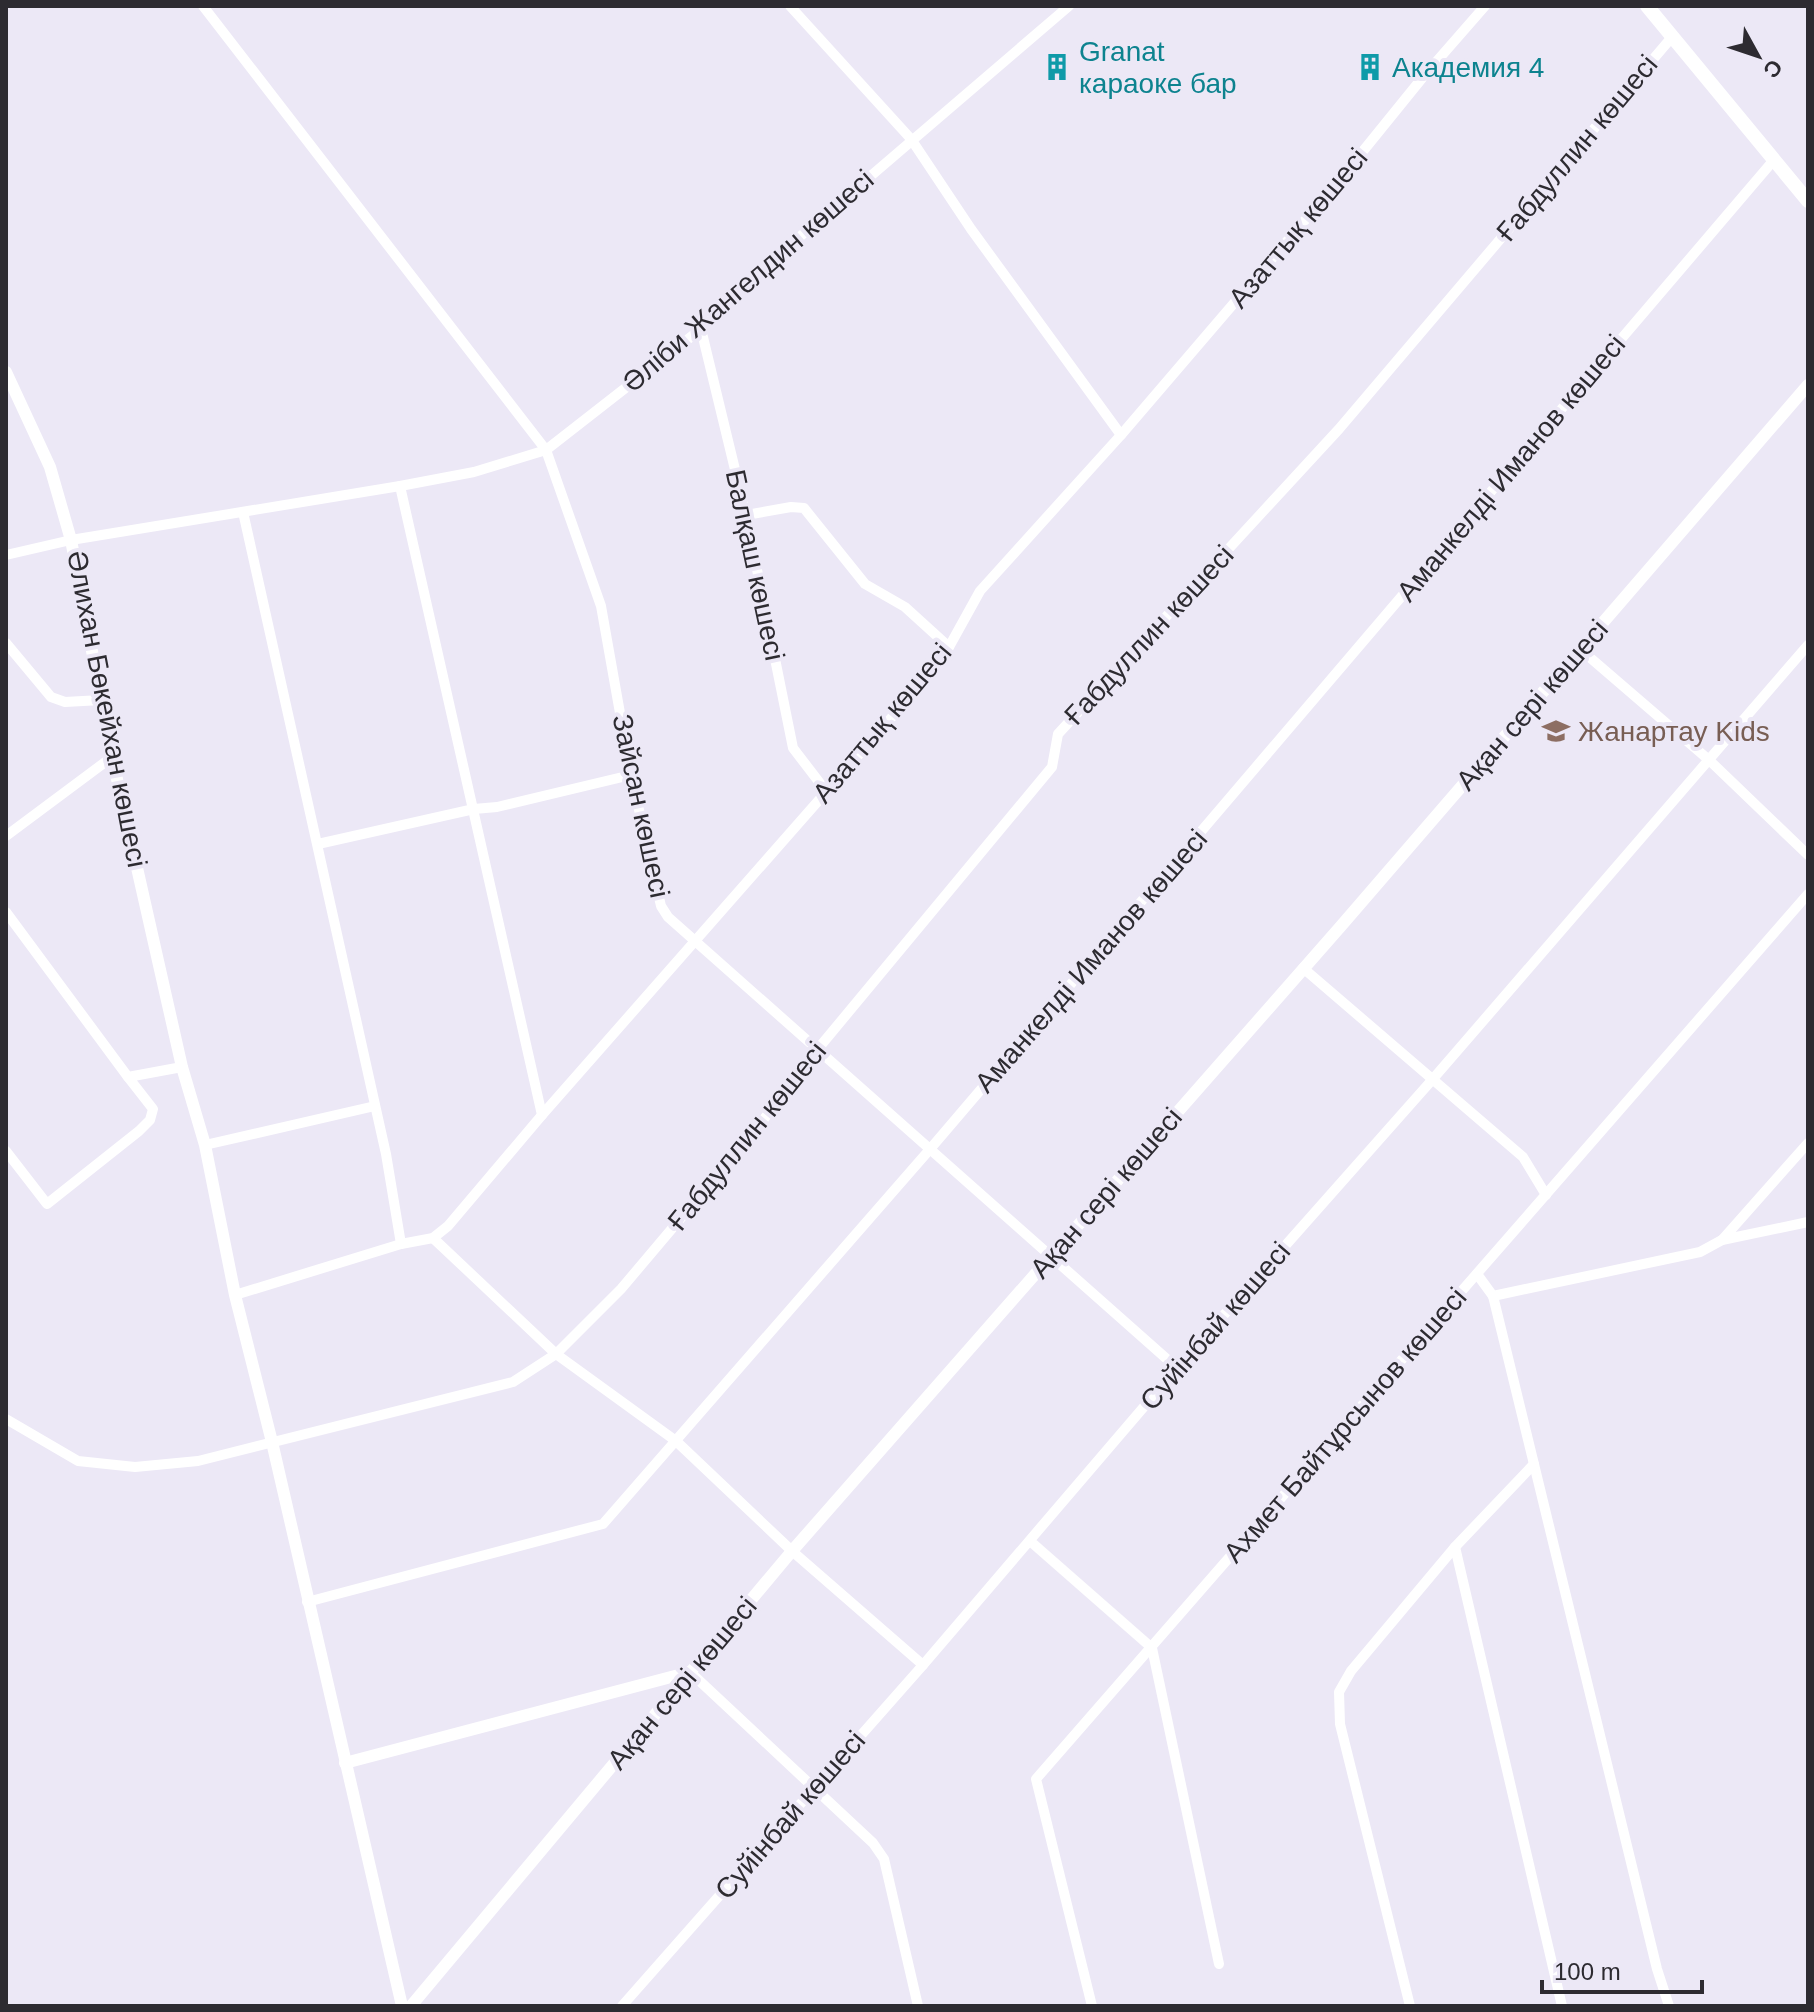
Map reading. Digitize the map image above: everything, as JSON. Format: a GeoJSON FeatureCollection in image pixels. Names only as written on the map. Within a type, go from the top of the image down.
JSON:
{"type":"FeatureCollection","features":[{"type":"Feature","properties":{"kind":"main road"},"geometry":{"type":"LineString","coordinates":[[1647,6],[1808,201]]}},
{"type":"Feature","properties":{"kind":"street","name":"Зайсан көшесі"},"geometry":{"type":"LineString","coordinates":[[203,6],[546,450],[601,606],[631,775],[661,906],[668,917],[1177,1368]]}},
{"type":"Feature","properties":{"kind":"street"},"geometry":{"type":"LineString","coordinates":[[790,6],[911,139],[971,229],[1121,435]]}},
{"type":"Feature","properties":{"kind":"street","name":"Әліби Жангелдин көшесі"},"geometry":{"type":"LineString","coordinates":[[546,450],[701,329],[775,258],[1069,6]]}},
{"type":"Feature","properties":{"kind":"street","name":"Азаттық көшесі"},"geometry":{"type":"LineString","coordinates":[[433,1238],[448,1226],[921,684],[949,647],[980,591],[1121,435],[1485,6]]}},
{"type":"Feature","properties":{"kind":"street","name":"Ғабдуллин көшесі"},"geometry":{"type":"LineString","coordinates":[[6,1419],[78,1461],[135,1467],[198,1461],[513,1382],[556,1354],[621,1289],[1052,767],[1058,734],[1339,429],[1672,37]]}},
{"type":"Feature","properties":{"kind":"street","name":"Аманкелді Иманов көшесі"},"geometry":{"type":"LineString","coordinates":[[307,1602],[603,1524],[931,1148],[1773,161]]}},
{"type":"Feature","properties":{"kind":"street","name":"Балқаш көшесі"},"geometry":{"type":"LineString","coordinates":[[701,329],[746,515],[793,748],[826,791]]}},
{"type":"Feature","properties":{"kind":"street"},"geometry":{"type":"LineString","coordinates":[[6,372],[50,467],[71,540],[6,555]]}},
{"type":"Feature","properties":{"kind":"street","name":"Ақан сері көшесі"},"geometry":{"type":"LineString","coordinates":[[411,2006],[792,1551],[1808,385]]}},
{"type":"Feature","properties":{"kind":"street","name":"Әлихан Бөкейхан көшесі"},"geometry":{"type":"LineString","coordinates":[[402,2006],[272,1442],[235,1295],[205,1145],[182,1067],[112,757],[71,540],[474,472],[546,450]]}},
{"type":"Feature","properties":{"kind":"street"},"geometry":{"type":"LineString","coordinates":[[400,486],[542,1115]]}},
{"type":"Feature","properties":{"kind":"street"},"geometry":{"type":"LineString","coordinates":[[746,515],[791,507],[804,508],[865,584],[905,607],[949,647]]}},
{"type":"Feature","properties":{"kind":"street"},"geometry":{"type":"LineString","coordinates":[[243,512],[375,1106],[401,1244]]}},
{"type":"Feature","properties":{"kind":"street"},"geometry":{"type":"LineString","coordinates":[[6,643],[51,697],[65,702],[101,700]]}},
{"type":"Feature","properties":{"kind":"street","name":"Суйінбай көшесі"},"geometry":{"type":"LineString","coordinates":[[622,2006],[923,1665],[1177,1368],[1432,1080],[1808,645]]}},
{"type":"Feature","properties":{"kind":"street"},"geometry":{"type":"LineString","coordinates":[[1580,649],[1709,760],[1808,855]]}},
{"type":"Feature","properties":{"kind":"street"},"geometry":{"type":"LineString","coordinates":[[6,836],[112,757]]}},
{"type":"Feature","properties":{"kind":"street"},"geometry":{"type":"LineString","coordinates":[[318,844],[474,809],[497,807],[631,775]]}},
{"type":"Feature","properties":{"kind":"street","name":"Ахмет Байтұрсынов көшесі"},"geometry":{"type":"LineString","coordinates":[[1092,2006],[1036,1779],[1808,894]]}},
{"type":"Feature","properties":{"kind":"street"},"geometry":{"type":"LineString","coordinates":[[6,912],[153,1109],[150,1120],[47,1204],[6,1151]]}},
{"type":"Feature","properties":{"kind":"street"},"geometry":{"type":"LineString","coordinates":[[1303,968],[1523,1157],[1546,1195]]}},
{"type":"Feature","properties":{"kind":"street"},"geometry":{"type":"LineString","coordinates":[[128,1077],[182,1067]]}},
{"type":"Feature","properties":{"kind":"street"},"geometry":{"type":"LineString","coordinates":[[205,1145],[375,1106]]}},
{"type":"Feature","properties":{"kind":"street"},"geometry":{"type":"LineString","coordinates":[[1722,1240],[1808,1143]]}},
{"type":"Feature","properties":{"kind":"street"},"geometry":{"type":"LineString","coordinates":[[1493,1296],[1700,1252],[1722,1240],[1808,1222]]}},
{"type":"Feature","properties":{"kind":"street"},"geometry":{"type":"LineString","coordinates":[[235,1295],[401,1244],[433,1238],[556,1354],[676,1441],[792,1551],[923,1665]]}},
{"type":"Feature","properties":{"kind":"street"},"geometry":{"type":"LineString","coordinates":[[1477,1274],[1493,1296],[1657,1969],[1669,2006]]}},
{"type":"Feature","properties":{"kind":"street"},"geometry":{"type":"LineString","coordinates":[[1410,2006],[1340,1724],[1339,1692],[1351,1671],[1455,1547],[1534,1464]]}},
{"type":"Feature","properties":{"kind":"street"},"geometry":{"type":"LineString","coordinates":[[1030,1541],[1152,1648],[1219,1964]]}},
{"type":"Feature","properties":{"kind":"street"},"geometry":{"type":"LineString","coordinates":[[1455,1547],[1562,2006]]}},
{"type":"Feature","properties":{"kind":"street"},"geometry":{"type":"LineString","coordinates":[[345,1763],[690,1672],[815,1786],[873,1843],[884,1859],[918,2006]]}},
{"type":"Feature","properties":{"kind":"place","name":"Granat караоке бар"},"geometry":{"type":"Point","coordinates":[1057,67]}},
{"type":"Feature","properties":{"kind":"place","name":"Академия 4"},"geometry":{"type":"Point","coordinates":[1370,67]}},
{"type":"Feature","properties":{"kind":"place","name":"Жанартау Kids"},"geometry":{"type":"Point","coordinates":[1556,731]}}]}
